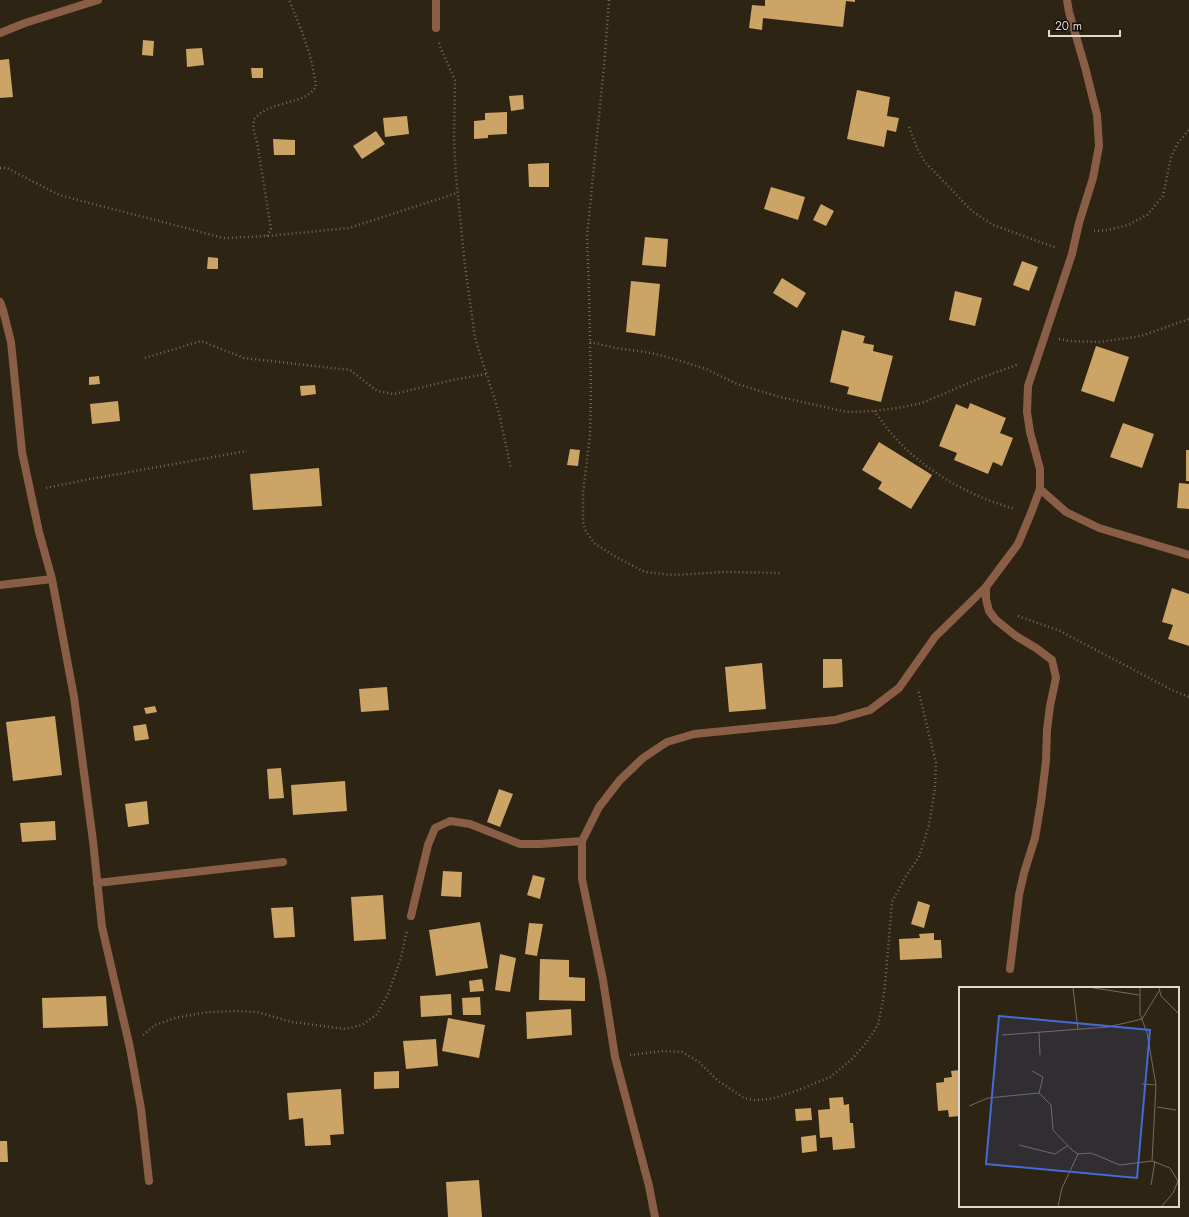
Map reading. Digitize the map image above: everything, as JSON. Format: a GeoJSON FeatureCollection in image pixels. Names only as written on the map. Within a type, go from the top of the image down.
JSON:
{"type":"FeatureCollection","features":[{"type":"Feature","properties":{"kind":"street"},"geometry":{"type":"LineString","coordinates":[[0,33],[25,23],[98,0]]}},
{"type":"Feature","properties":{"kind":"street"},"geometry":{"type":"LineString","coordinates":[[436,0],[436,28]]}},
{"type":"Feature","properties":{"kind":"street"},"geometry":{"type":"LineString","coordinates":[[655,1217],[649,1186],[615,1057],[603,980],[582,879],[582,841],[599,807],[620,780],[643,758],[667,742],[694,734],[835,720],[870,710],[899,688],[935,637],[986,587],[1018,544],[1040,489],[1040,469],[1030,432],[1027,412],[1028,386],[1072,254],[1093,178],[1099,146],[1097,115],[1067,0]]}},
{"type":"Feature","properties":{"kind":"street"},"geometry":{"type":"LineString","coordinates":[[0,302],[4,310],[10,342],[22,452],[30,492],[52,579],[74,697],[93,841],[102,927],[130,1048],[141,1109],[149,1181]]}},
{"type":"Feature","properties":{"kind":"street"},"geometry":{"type":"LineString","coordinates":[[1040,489],[1066,512],[1099,528],[1189,555]]}},
{"type":"Feature","properties":{"kind":"street"},"geometry":{"type":"LineString","coordinates":[[0,585],[52,579]]}},
{"type":"Feature","properties":{"kind":"street"},"geometry":{"type":"LineString","coordinates":[[986,587],[986,599],[989,611],[1004,627],[1052,660],[1056,678],[1047,730],[1046,761],[1041,802],[1035,838],[1019,895],[1010,968]]}},
{"type":"Feature","properties":{"kind":"street"},"geometry":{"type":"LineString","coordinates":[[411,916],[428,844],[435,828],[450,822],[470,824],[520,844],[582,841]]}},
{"type":"Feature","properties":{"kind":"street"},"geometry":{"type":"LineString","coordinates":[[97,883],[283,862]]}},
{"type":"Feature","properties":{"kind":"path"},"geometry":{"type":"LineString","coordinates":[[267,236],[272,229],[257,142],[253,128],[254,119],[260,113],[278,105],[308,96],[316,88],[315,76],[308,53],[289,0]]}},
{"type":"Feature","properties":{"kind":"path"},"geometry":{"type":"LineString","coordinates":[[609,0],[604,74],[587,237],[590,342],[590,435],[583,493],[583,522],[585,530],[594,543],[616,557],[645,572],[673,576],[725,572],[782,573]]}},
{"type":"Feature","properties":{"kind":"path"},"geometry":{"type":"LineString","coordinates":[[436,28],[441,49],[455,80],[454,138],[457,193],[464,266],[475,338],[498,414],[511,469]]}},
{"type":"Feature","properties":{"kind":"path"},"geometry":{"type":"LineString","coordinates":[[909,127],[917,148],[925,162],[972,211],[993,225],[1072,254]]}},
{"type":"Feature","properties":{"kind":"path"},"geometry":{"type":"LineString","coordinates":[[1078,232],[1108,230],[1128,225],[1147,216],[1163,196],[1171,157],[1178,143],[1189,130]]}},
{"type":"Feature","properties":{"kind":"path"},"geometry":{"type":"LineString","coordinates":[[0,168],[7,168],[60,195],[224,238],[267,236],[349,228],[457,193]]}},
{"type":"Feature","properties":{"kind":"path"},"geometry":{"type":"LineString","coordinates":[[1044,336],[1069,341],[1100,342],[1141,336],[1189,319]]}},
{"type":"Feature","properties":{"kind":"path"},"geometry":{"type":"LineString","coordinates":[[145,358],[201,341],[244,358],[350,370],[377,391],[394,394],[452,380],[486,374]]}},
{"type":"Feature","properties":{"kind":"path"},"geometry":{"type":"LineString","coordinates":[[590,342],[671,358],[706,370],[737,384],[780,398],[847,412],[874,411],[922,403],[978,378],[1037,357]]}},
{"type":"Feature","properties":{"kind":"path"},"geometry":{"type":"LineString","coordinates":[[874,411],[899,442],[938,475],[960,487],[998,504],[1031,513]]}},
{"type":"Feature","properties":{"kind":"path"},"geometry":{"type":"LineString","coordinates":[[30,492],[85,480],[247,451]]}},
{"type":"Feature","properties":{"kind":"path"},"geometry":{"type":"LineString","coordinates":[[989,611],[1020,616],[1060,631],[1172,690],[1189,697]]}},
{"type":"Feature","properties":{"kind":"path"},"geometry":{"type":"LineString","coordinates":[[615,1057],[663,1051],[682,1052],[699,1062],[717,1080],[744,1098],[754,1100],[771,1099],[796,1091],[830,1077],[851,1060],[866,1042],[878,1025],[883,1000],[892,902],[906,876],[919,857],[929,825],[935,788],[936,763],[913,669]]}},
{"type":"Feature","properties":{"kind":"path"},"geometry":{"type":"LineString","coordinates":[[130,1048],[155,1025],[174,1018],[208,1012],[257,1012],[292,1022],[345,1029],[362,1025],[377,1014],[388,994],[401,958],[411,916]]}},
{"type":"Feature","properties":{"kind":"building"},"geometry":{"type":"Polygon","coordinates":[[[765,0],[855,0],[855,2],[846,1],[843,27],[763,18],[762,30],[749,28],[752,5],[765,6],[765,0]]]}},
{"type":"Feature","properties":{"kind":"building"},"geometry":{"type":"Polygon","coordinates":[[[143,40],[154,41],[153,56],[142,55],[143,40]]]}},
{"type":"Feature","properties":{"kind":"building"},"geometry":{"type":"Polygon","coordinates":[[[202,48],[204,65],[187,67],[186,49],[202,48]]]}},
{"type":"Feature","properties":{"kind":"building"},"geometry":{"type":"Polygon","coordinates":[[[9,59],[13,97],[0,98],[0,60],[9,59]]]}},
{"type":"Feature","properties":{"kind":"building"},"geometry":{"type":"Polygon","coordinates":[[[251,68],[263,68],[263,78],[252,78],[251,68]]]}},
{"type":"Feature","properties":{"kind":"building"},"geometry":{"type":"Polygon","coordinates":[[[857,90],[890,97],[887,116],[899,118],[896,132],[887,130],[884,147],[847,139],[857,90]]]}},
{"type":"Feature","properties":{"kind":"building"},"geometry":{"type":"Polygon","coordinates":[[[523,95],[524,109],[511,111],[509,96],[523,95]]]}},
{"type":"Feature","properties":{"kind":"building"},"geometry":{"type":"Polygon","coordinates":[[[507,112],[507,134],[488,135],[488,138],[474,139],[474,121],[485,120],[485,113],[507,112]]]}},
{"type":"Feature","properties":{"kind":"building"},"geometry":{"type":"Polygon","coordinates":[[[407,116],[409,134],[385,137],[383,118],[407,116]]]}},
{"type":"Feature","properties":{"kind":"building"},"geometry":{"type":"Polygon","coordinates":[[[376,131],[385,144],[362,159],[353,146],[376,131]]]}},
{"type":"Feature","properties":{"kind":"building"},"geometry":{"type":"Polygon","coordinates":[[[273,139],[295,140],[295,155],[274,155],[273,139]]]}},
{"type":"Feature","properties":{"kind":"building"},"geometry":{"type":"Polygon","coordinates":[[[549,163],[549,187],[529,187],[528,164],[549,163]]]}},
{"type":"Feature","properties":{"kind":"building"},"geometry":{"type":"Polygon","coordinates":[[[771,187],[805,197],[798,220],[764,209],[771,187]]]}},
{"type":"Feature","properties":{"kind":"building"},"geometry":{"type":"Polygon","coordinates":[[[821,204],[834,211],[826,226],[813,220],[821,204]]]}},
{"type":"Feature","properties":{"kind":"building"},"geometry":{"type":"Polygon","coordinates":[[[645,237],[668,239],[666,267],[642,265],[645,237]]]}},
{"type":"Feature","properties":{"kind":"building"},"geometry":{"type":"Polygon","coordinates":[[[208,257],[218,258],[218,269],[207,269],[208,257]]]}},
{"type":"Feature","properties":{"kind":"building"},"geometry":{"type":"Polygon","coordinates":[[[1022,261],[1038,267],[1029,291],[1013,285],[1022,261]]]}},
{"type":"Feature","properties":{"kind":"building"},"geometry":{"type":"Polygon","coordinates":[[[782,278],[806,293],[797,308],[773,293],[782,278]]]}},
{"type":"Feature","properties":{"kind":"building"},"geometry":{"type":"Polygon","coordinates":[[[631,281],[660,284],[655,336],[626,332],[631,281]]]}},
{"type":"Feature","properties":{"kind":"building"},"geometry":{"type":"Polygon","coordinates":[[[955,291],[982,298],[975,326],[949,320],[955,291]]]}},
{"type":"Feature","properties":{"kind":"building"},"geometry":{"type":"Polygon","coordinates":[[[842,330],[865,336],[863,343],[874,345],[873,351],[893,356],[881,402],[847,394],[849,387],[830,382],[842,330]]]}},
{"type":"Feature","properties":{"kind":"building"},"geometry":{"type":"Polygon","coordinates":[[[1096,346],[1129,357],[1114,402],[1081,391],[1096,346]]]}},
{"type":"Feature","properties":{"kind":"building"},"geometry":{"type":"Polygon","coordinates":[[[99,376],[100,384],[89,385],[89,377],[99,376]]]}},
{"type":"Feature","properties":{"kind":"building"},"geometry":{"type":"Polygon","coordinates":[[[315,385],[316,394],[301,396],[300,386],[315,385]]]}},
{"type":"Feature","properties":{"kind":"building"},"geometry":{"type":"Polygon","coordinates":[[[118,401],[120,421],[92,424],[90,404],[118,401]]]}},
{"type":"Feature","properties":{"kind":"building"},"geometry":{"type":"Polygon","coordinates":[[[970,403],[1006,418],[1000,433],[1013,438],[1002,466],[993,462],[988,474],[954,460],[957,453],[939,446],[956,404],[968,409],[970,403]]]}},
{"type":"Feature","properties":{"kind":"building"},"geometry":{"type":"Polygon","coordinates":[[[1123,423],[1154,434],[1142,468],[1110,457],[1123,423]]]}},
{"type":"Feature","properties":{"kind":"building"},"geometry":{"type":"Polygon","coordinates":[[[879,442],[932,475],[911,509],[878,489],[882,482],[862,470],[879,442]]]}},
{"type":"Feature","properties":{"kind":"building"},"geometry":{"type":"Polygon","coordinates":[[[570,449],[580,450],[578,466],[567,465],[570,449]]]}},
{"type":"Feature","properties":{"kind":"building"},"geometry":{"type":"Polygon","coordinates":[[[1186,450],[1189,450],[1189,481],[1186,481],[1186,450]]]}},
{"type":"Feature","properties":{"kind":"building"},"geometry":{"type":"Polygon","coordinates":[[[319,468],[322,506],[253,510],[250,474],[319,468]]]}},
{"type":"Feature","properties":{"kind":"building"},"geometry":{"type":"Polygon","coordinates":[[[1179,483],[1189,484],[1189,509],[1177,508],[1179,483]]]}},
{"type":"Feature","properties":{"kind":"building"},"geometry":{"type":"Polygon","coordinates":[[[1172,588],[1189,594],[1189,646],[1168,639],[1173,625],[1162,622],[1172,588]]]}},
{"type":"Feature","properties":{"kind":"building"},"geometry":{"type":"Polygon","coordinates":[[[823,659],[842,659],[843,687],[823,688],[823,659]]]}},
{"type":"Feature","properties":{"kind":"building"},"geometry":{"type":"Polygon","coordinates":[[[762,663],[766,709],[729,712],[725,667],[762,663]]]}},
{"type":"Feature","properties":{"kind":"building"},"geometry":{"type":"Polygon","coordinates":[[[387,687],[389,710],[361,712],[359,689],[387,687]]]}},
{"type":"Feature","properties":{"kind":"building"},"geometry":{"type":"Polygon","coordinates":[[[155,706],[157,712],[146,714],[144,708],[155,706]]]}},
{"type":"Feature","properties":{"kind":"building"},"geometry":{"type":"Polygon","coordinates":[[[55,716],[62,775],[13,781],[6,722],[55,716]]]}},
{"type":"Feature","properties":{"kind":"building"},"geometry":{"type":"Polygon","coordinates":[[[146,724],[149,739],[135,741],[133,726],[146,724]]]}},
{"type":"Feature","properties":{"kind":"building"},"geometry":{"type":"Polygon","coordinates":[[[281,768],[284,798],[269,799],[267,769],[281,768]]]}},
{"type":"Feature","properties":{"kind":"building"},"geometry":{"type":"Polygon","coordinates":[[[345,781],[347,811],[293,815],[291,785],[345,781]]]}},
{"type":"Feature","properties":{"kind":"building"},"geometry":{"type":"Polygon","coordinates":[[[499,789],[513,794],[500,827],[487,822],[499,789]]]}},
{"type":"Feature","properties":{"kind":"building"},"geometry":{"type":"Polygon","coordinates":[[[147,801],[149,824],[128,827],[125,804],[147,801]]]}},
{"type":"Feature","properties":{"kind":"building"},"geometry":{"type":"Polygon","coordinates":[[[55,821],[56,840],[22,842],[20,823],[55,821]]]}},
{"type":"Feature","properties":{"kind":"building"},"geometry":{"type":"Polygon","coordinates":[[[443,871],[462,872],[461,897],[441,896],[443,871]]]}},
{"type":"Feature","properties":{"kind":"building"},"geometry":{"type":"Polygon","coordinates":[[[533,875],[545,878],[540,899],[527,895],[533,875]]]}},
{"type":"Feature","properties":{"kind":"building"},"geometry":{"type":"Polygon","coordinates":[[[383,895],[386,939],[354,941],[351,897],[383,895]]]}},
{"type":"Feature","properties":{"kind":"building"},"geometry":{"type":"Polygon","coordinates":[[[918,901],[930,905],[924,928],[911,924],[918,901]]]}},
{"type":"Feature","properties":{"kind":"building"},"geometry":{"type":"Polygon","coordinates":[[[293,907],[295,937],[274,938],[271,908],[293,907]]]}},
{"type":"Feature","properties":{"kind":"building"},"geometry":{"type":"Polygon","coordinates":[[[480,922],[488,968],[436,976],[429,930],[480,922]]]}},
{"type":"Feature","properties":{"kind":"building"},"geometry":{"type":"Polygon","coordinates":[[[529,923],[543,924],[537,956],[525,954],[529,923]]]}},
{"type":"Feature","properties":{"kind":"building"},"geometry":{"type":"Polygon","coordinates":[[[934,933],[934,940],[941,940],[942,958],[900,960],[899,939],[920,938],[919,934],[934,933]]]}},
{"type":"Feature","properties":{"kind":"building"},"geometry":{"type":"Polygon","coordinates":[[[500,954],[516,958],[510,992],[495,990],[500,954]]]}},
{"type":"Feature","properties":{"kind":"building"},"geometry":{"type":"Polygon","coordinates":[[[540,959],[569,960],[569,977],[585,978],[585,1001],[539,1000],[540,959]]]}},
{"type":"Feature","properties":{"kind":"building"},"geometry":{"type":"Polygon","coordinates":[[[482,979],[484,991],[470,992],[469,981],[482,979]]]}},
{"type":"Feature","properties":{"kind":"building"},"geometry":{"type":"Polygon","coordinates":[[[451,994],[452,1015],[421,1017],[420,996],[451,994]]]}},
{"type":"Feature","properties":{"kind":"building"},"geometry":{"type":"Polygon","coordinates":[[[106,996],[108,1026],[43,1028],[42,998],[106,996]]]}},
{"type":"Feature","properties":{"kind":"building"},"geometry":{"type":"Polygon","coordinates":[[[480,997],[481,1015],[463,1015],[462,998],[480,997]]]}},
{"type":"Feature","properties":{"kind":"building"},"geometry":{"type":"Polygon","coordinates":[[[571,1009],[572,1035],[527,1039],[526,1012],[571,1009]]]}},
{"type":"Feature","properties":{"kind":"building"},"geometry":{"type":"Polygon","coordinates":[[[448,1018],[485,1025],[479,1058],[442,1051],[448,1018]]]}},
{"type":"Feature","properties":{"kind":"building"},"geometry":{"type":"Polygon","coordinates":[[[436,1039],[438,1066],[406,1069],[403,1041],[436,1039]]]}},
{"type":"Feature","properties":{"kind":"building"},"geometry":{"type":"Polygon","coordinates":[[[959,1070],[959,1116],[949,1117],[948,1110],[938,1111],[936,1083],[944,1082],[944,1078],[952,1077],[951,1071],[959,1070]]]}},
{"type":"Feature","properties":{"kind":"building"},"geometry":{"type":"Polygon","coordinates":[[[399,1071],[399,1088],[374,1089],[374,1072],[399,1071]]]}},
{"type":"Feature","properties":{"kind":"building"},"geometry":{"type":"Polygon","coordinates":[[[341,1089],[344,1134],[330,1135],[331,1145],[305,1146],[303,1118],[289,1120],[287,1093],[341,1089]]]}},
{"type":"Feature","properties":{"kind":"building"},"geometry":{"type":"Polygon","coordinates":[[[843,1097],[844,1105],[849,1104],[850,1123],[853,1123],[855,1148],[833,1150],[832,1137],[820,1138],[818,1110],[830,1109],[829,1098],[843,1097]]]}},
{"type":"Feature","properties":{"kind":"building"},"geometry":{"type":"Polygon","coordinates":[[[811,1108],[812,1120],[796,1121],[795,1109],[811,1108]]]}},
{"type":"Feature","properties":{"kind":"building"},"geometry":{"type":"Polygon","coordinates":[[[816,1135],[817,1151],[802,1153],[801,1137],[816,1135]]]}},
{"type":"Feature","properties":{"kind":"building"},"geometry":{"type":"Polygon","coordinates":[[[0,1141],[7,1141],[8,1162],[0,1162],[0,1141]]]}},
{"type":"Feature","properties":{"kind":"building"},"geometry":{"type":"Polygon","coordinates":[[[479,1180],[482,1217],[448,1217],[446,1182],[479,1180]]]}}]}
